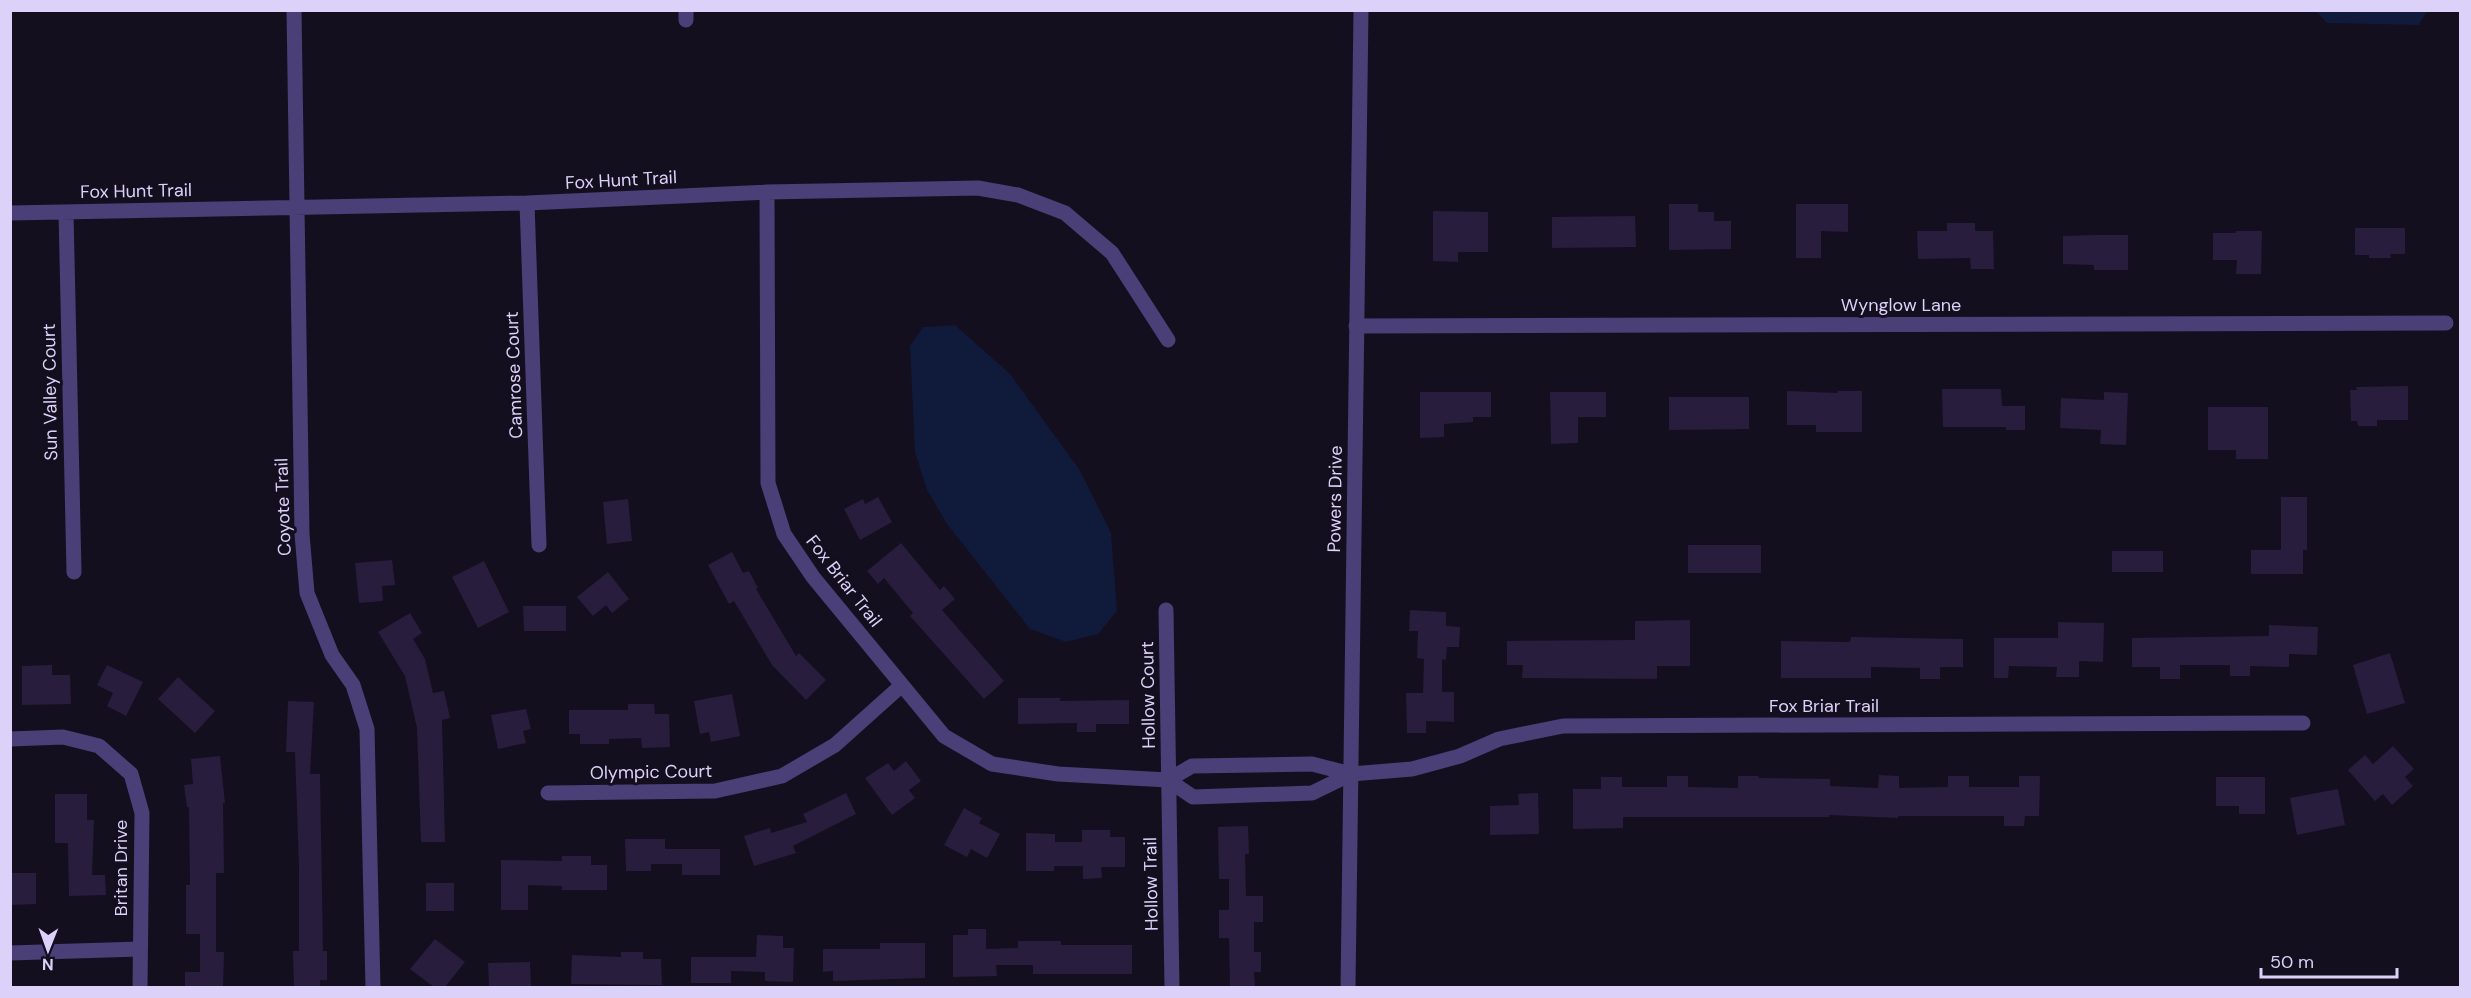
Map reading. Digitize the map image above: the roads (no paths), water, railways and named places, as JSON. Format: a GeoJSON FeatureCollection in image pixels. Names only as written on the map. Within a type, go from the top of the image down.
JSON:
{"type":"FeatureCollection","features":[{"type":"Feature","properties":{"kind":"street","name":"Coyote Trail"},"geometry":{"type":"LineString","coordinates":[[294,10],[302,534],[307,593],[332,655],[353,686],[367,729],[373,987]]}},
{"type":"Feature","properties":{"kind":"street","name":"Powers Drive"},"geometry":{"type":"LineString","coordinates":[[1348,987],[1360,10]]}},
{"type":"Feature","properties":{"kind":"street","name":"Fox Hunt Trail"},"geometry":{"type":"LineString","coordinates":[[10,213],[527,204],[767,192],[978,188],[1018,195],[1065,213],[1112,254],[1168,340]]}},
{"type":"Feature","properties":{"kind":"street","name":"Fox Briar Trail"},"geometry":{"type":"LineString","coordinates":[[767,192],[768,483],[784,534],[813,577],[944,736],[992,764],[1058,774],[1168,780],[1193,796],[1312,793],[1351,774]]}},
{"type":"Feature","properties":{"kind":"street","name":"Camrose Court"},"geometry":{"type":"LineString","coordinates":[[527,204],[539,545]]}},
{"type":"Feature","properties":{"kind":"street","name":"Sun Valley Court"},"geometry":{"type":"LineString","coordinates":[[66,212],[74,572]]}},
{"type":"Feature","properties":{"kind":"street","name":"Wynglow Lane"},"geometry":{"type":"LineString","coordinates":[[1356,326],[2446,323]]}},
{"type":"Feature","properties":{"kind":"street","name":"Hollow Court"},"geometry":{"type":"LineString","coordinates":[[1166,610],[1168,780]]}},
{"type":"Feature","properties":{"kind":"street","name":"Olympic Court"},"geometry":{"type":"LineString","coordinates":[[548,793],[715,791],[782,776],[835,745],[902,685]]}},
{"type":"Feature","properties":{"kind":"street","name":"Fox Briar Trail"},"geometry":{"type":"LineString","coordinates":[[1168,780],[1192,766],[1312,764],[1351,774],[1412,769],[1460,756],[1499,739],[1563,726],[2303,723]]}},
{"type":"Feature","properties":{"kind":"street","name":"Britan Drive"},"geometry":{"type":"LineString","coordinates":[[10,739],[63,737],[99,746],[131,774],[142,813],[140,987]]}},
{"type":"Feature","properties":{"kind":"street","name":"Hollow Trail"},"geometry":{"type":"LineString","coordinates":[[1168,780],[1172,987]]}},
{"type":"Feature","properties":{"kind":"street"},"geometry":{"type":"LineString","coordinates":[[10,953],[140,949]]}},
{"type":"Feature","properties":{"kind":"water"},"geometry":{"type":"Polygon","coordinates":[[[2427,10],[2419,25],[2327,23],[2316,11],[2427,10]]]}},
{"type":"Feature","properties":{"kind":"water"},"geometry":{"type":"Polygon","coordinates":[[[955,325],[1010,374],[1079,469],[1111,533],[1117,611],[1098,634],[1066,642],[1030,629],[947,524],[927,490],[915,452],[910,346],[923,327],[955,325]]]}}]}
